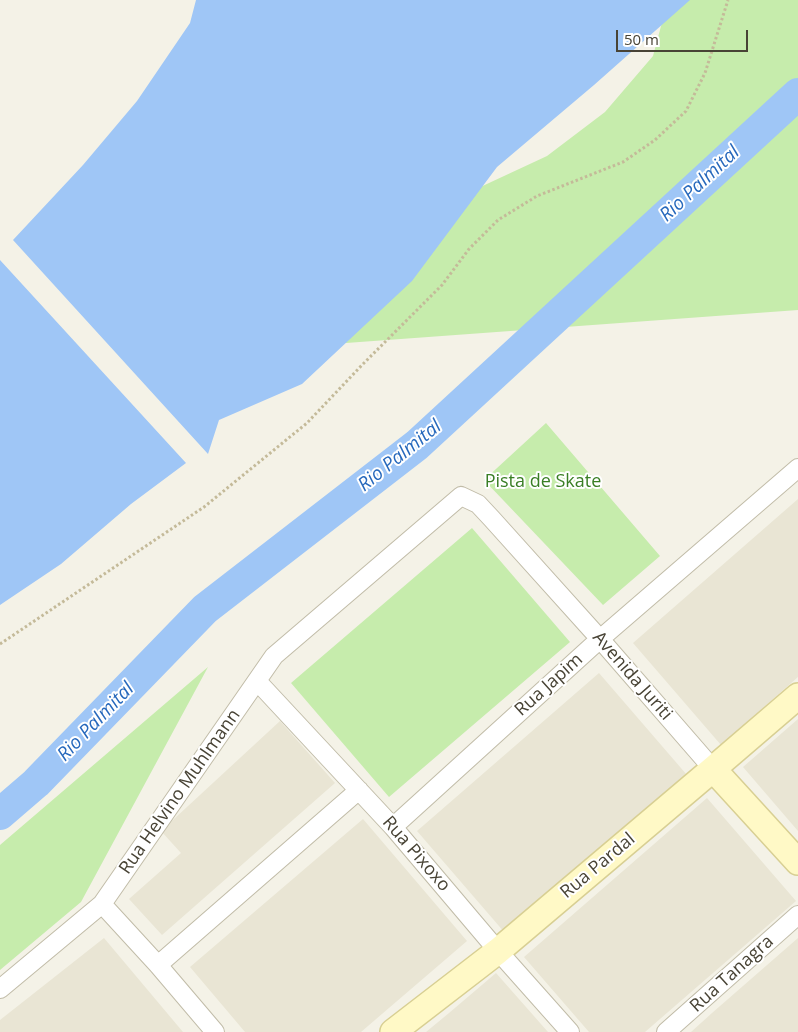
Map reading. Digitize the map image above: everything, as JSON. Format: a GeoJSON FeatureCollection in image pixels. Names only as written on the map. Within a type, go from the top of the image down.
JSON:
{"type":"FeatureCollection","features":[{"type":"Feature","properties":{"kind":"street","name":"Rua Japim"},"geometry":{"type":"LineString","coordinates":[[393,826],[600,638],[798,468]]}},
{"type":"Feature","properties":{"kind":"street","name":"Avenida Juriti"},"geometry":{"type":"LineString","coordinates":[[461,496],[478,504],[492,519],[600,638],[713,770],[798,862]]}},
{"type":"Feature","properties":{"kind":"street","name":"Rua Helvino Muhlmann"},"geometry":{"type":"LineString","coordinates":[[0,989],[102,904],[274,656],[461,496]]}},
{"type":"Feature","properties":{"kind":"street","name":"Rua Pixoxo"},"geometry":{"type":"LineString","coordinates":[[258,681],[393,826],[570,1032]]}},
{"type":"Feature","properties":{"kind":"street","name":"Rua Pardal"},"geometry":{"type":"LineString","coordinates":[[394,1032],[498,950],[713,770],[798,696]]}},
{"type":"Feature","properties":{"kind":"street"},"geometry":{"type":"LineString","coordinates":[[158,965],[359,790]]}},
{"type":"Feature","properties":{"kind":"street"},"geometry":{"type":"LineString","coordinates":[[102,904],[158,965],[215,1032]]}},
{"type":"Feature","properties":{"kind":"street","name":"Rua Tanagra"},"geometry":{"type":"LineString","coordinates":[[666,1032],[798,915]]}},
{"type":"Feature","properties":{"kind":"path"},"geometry":{"type":"LineString","coordinates":[[0,644],[204,507],[307,423],[442,285],[469,249],[498,220],[537,196],[623,162],[656,140],[686,111],[705,73],[728,0]]}},
{"type":"Feature","properties":{"kind":"shaded area"},"geometry":{"type":"Polygon","coordinates":[[[798,499],[798,677],[721,745],[633,643],[798,499]]]}},
{"type":"Feature","properties":{"kind":"shaded area"},"geometry":{"type":"Polygon","coordinates":[[[599,673],[687,775],[505,933],[417,831],[599,673]]]}},
{"type":"Feature","properties":{"kind":"shaded area"},"geometry":{"type":"Polygon","coordinates":[[[798,719],[798,831],[743,767],[798,719]]]}},
{"type":"Feature","properties":{"kind":"shaded area"},"geometry":{"type":"Polygon","coordinates":[[[280,721],[335,783],[162,935],[129,899],[181,853],[161,831],[280,721]]]}},
{"type":"Feature","properties":{"kind":"shaded area"},"geometry":{"type":"Polygon","coordinates":[[[707,798],[796,901],[645,1032],[589,1032],[524,957],[707,798]]]}},
{"type":"Feature","properties":{"kind":"shaded area"},"geometry":{"type":"Polygon","coordinates":[[[363,819],[467,941],[361,1032],[245,1032],[190,967],[363,819]]]}},
{"type":"Feature","properties":{"kind":"shaded area"},"geometry":{"type":"Polygon","coordinates":[[[104,938],[183,1032],[0,1032],[0,1020],[104,938]]]}},
{"type":"Feature","properties":{"kind":"shaded area"},"geometry":{"type":"Polygon","coordinates":[[[798,938],[798,1032],[691,1032],[712,1013],[798,938]]]}},
{"type":"Feature","properties":{"kind":"shaded area"},"geometry":{"type":"Polygon","coordinates":[[[496,973],[548,1032],[426,1032],[449,1013],[496,973]]]}},
{"type":"Feature","properties":{"kind":"green space"},"geometry":{"type":"Polygon","coordinates":[[[668,0],[798,0],[798,310],[305,346],[431,210],[547,156],[605,112],[653,56],[668,0]]]}},
{"type":"Feature","properties":{"kind":"green space","name":"Pista de Skate"},"geometry":{"type":"Polygon","coordinates":[[[546,423],[660,556],[603,605],[484,480],[546,423]]]}},
{"type":"Feature","properties":{"kind":"green space"},"geometry":{"type":"Polygon","coordinates":[[[472,528],[570,642],[389,797],[291,683],[472,528]]]}},
{"type":"Feature","properties":{"kind":"green space"},"geometry":{"type":"Polygon","coordinates":[[[208,667],[81,902],[0,970],[0,845],[208,667]]]}},
{"type":"Feature","properties":{"kind":"water"},"geometry":{"type":"Polygon","coordinates":[[[196,0],[690,0],[497,167],[412,281],[302,384],[219,420],[208,454],[13,240],[83,165],[137,101],[190,23],[196,0]]]}},
{"type":"Feature","properties":{"kind":"water"},"geometry":{"type":"Polygon","coordinates":[[[0,260],[186,463],[131,504],[61,564],[0,605],[0,260]]]}},
{"type":"Feature","properties":{"kind":"waterway","name":"Rio Palmital"},"geometry":{"type":"LineString","coordinates":[[0,814],[36,783],[205,609],[417,445],[798,94]]}}]}
